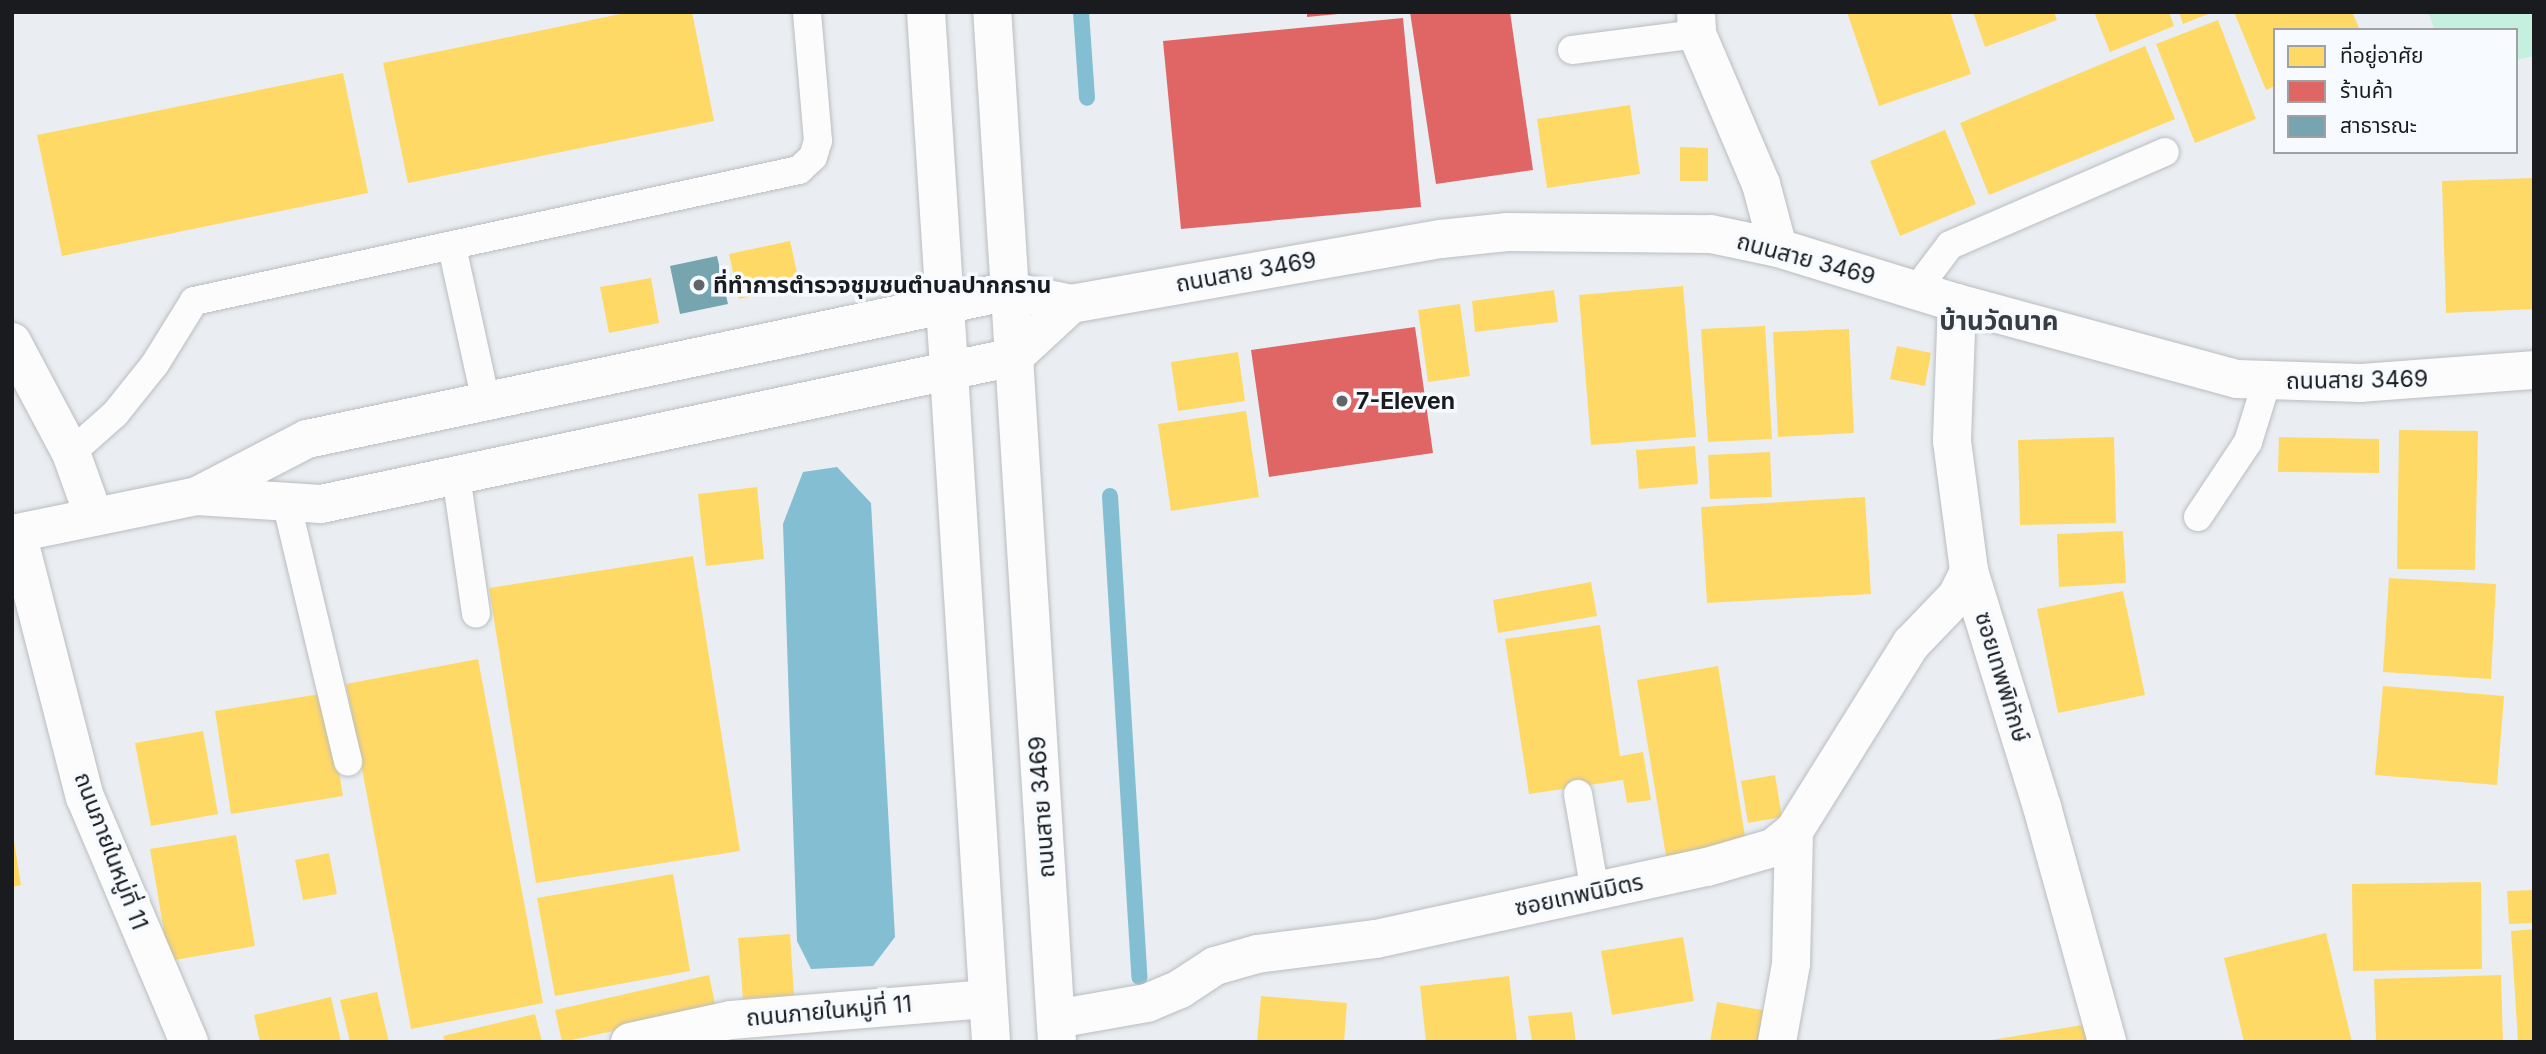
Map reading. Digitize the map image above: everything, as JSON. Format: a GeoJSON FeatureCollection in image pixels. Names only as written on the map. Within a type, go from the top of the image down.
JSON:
{"type":"FeatureCollection","features":[{"type":"Feature","properties":{"kind":"street"},"geometry":{"type":"LineString","coordinates":[[926,12],[991,1042]]}},
{"type":"Feature","properties":{"kind":"street","name":"ถนนสาย 3469"},"geometry":{"type":"LineString","coordinates":[[992,12],[1056,1030]]}},
{"type":"Feature","properties":{"kind":"street"},"geometry":{"type":"LineString","coordinates":[[1697,23],[1761,184],[1778,248]]}},
{"type":"Feature","properties":{"kind":"street","name":"ถนนสาย 3469"},"geometry":{"type":"LineString","coordinates":[[1010,291],[1071,304],[1428,241],[1508,232],[1711,234],[1778,248],[1956,303],[2236,379],[2361,383],[2534,370]]}},
{"type":"Feature","properties":{"kind":"street"},"geometry":{"type":"LineString","coordinates":[[197,496],[307,439],[1010,291]]}},
{"type":"Feature","properties":{"kind":"street","name":"ซอยเทพพิทักษ์"},"geometry":{"type":"LineString","coordinates":[[1956,303],[1952,441],[1969,571],[2042,807],[2107,1042]]}},
{"type":"Feature","properties":{"kind":"street"},"geometry":{"type":"LineString","coordinates":[[15,534],[197,496],[321,504],[1014,358],[1071,304]]}},
{"type":"Feature","properties":{"kind":"street"},"geometry":{"type":"LineString","coordinates":[[12,342],[71,453],[94,517]]}},
{"type":"Feature","properties":{"kind":"street","name":"ถนนภายในหมู่ที่ 11"},"geometry":{"type":"LineString","coordinates":[[15,534],[85,796],[189,1042]]}},
{"type":"Feature","properties":{"kind":"street","name":"ซอยเทพนิมิตร"},"geometry":{"type":"LineString","coordinates":[[1056,1030],[1147,1003],[1180,989],[1215,966],[1257,954],[1376,939],[1595,891],[1773,848],[1794,831],[1911,645],[1957,596],[1969,571]]}},
{"type":"Feature","properties":{"kind":"street"},"geometry":{"type":"LineString","coordinates":[[1777,1042],[1791,964],[1794,831]]}},
{"type":"Feature","properties":{"kind":"street","name":"ถนนภายในหมู่ที่ 11"},"geometry":{"type":"LineString","coordinates":[[629,1042],[731,1020],[988,999]]}},
{"type":"Feature","properties":{"kind":"lane"},"geometry":{"type":"LineString","coordinates":[[71,453],[115,414],[155,364],[194,301],[799,170],[813,157],[818,141],[807,12]]}},
{"type":"Feature","properties":{"kind":"lane"},"geometry":{"type":"LineString","coordinates":[[1572,50],[1697,23]]}},
{"type":"Feature","properties":{"kind":"lane"},"geometry":{"type":"LineString","coordinates":[[1916,290],[1950,245],[2165,152]]}},
{"type":"Feature","properties":{"kind":"lane"},"geometry":{"type":"LineString","coordinates":[[452,247],[486,401]]}},
{"type":"Feature","properties":{"kind":"lane"},"geometry":{"type":"LineString","coordinates":[[2197,517],[2248,442],[2267,381]]}},
{"type":"Feature","properties":{"kind":"lane"},"geometry":{"type":"LineString","coordinates":[[456,475],[477,614]]}},
{"type":"Feature","properties":{"kind":"lane"},"geometry":{"type":"LineString","coordinates":[[286,501],[348,762]]}},
{"type":"Feature","properties":{"kind":"lane"},"geometry":{"type":"LineString","coordinates":[[1577,794],[1595,891]]}},
{"type":"Feature","properties":{"kind":"green space"},"geometry":{"type":"Polygon","coordinates":[[[2428,12],[2534,12],[2534,56],[2518,60],[2518,28],[2434,28],[2428,12]]]}},
{"type":"Feature","properties":{"kind":"water"},"geometry":{"type":"Polygon","coordinates":[[[837,467],[871,503],[895,937],[873,966],[811,969],[797,941],[783,524],[803,472],[837,467]]]}},
{"type":"Feature","properties":{"kind":"building: ที่อยู่อาศัย"},"geometry":{"type":"Polygon","coordinates":[[[630,12],[692,12],[714,121],[408,183],[383,63],[630,12]]]}},
{"type":"Feature","properties":{"kind":"building: ที่อยู่อาศัย"},"geometry":{"type":"Polygon","coordinates":[[[1847,12],[1950,12],[1971,74],[1879,106],[1847,12]]]}},
{"type":"Feature","properties":{"kind":"building: ที่อยู่อาศัย"},"geometry":{"type":"Polygon","coordinates":[[[1973,12],[2054,12],[2057,20],[1985,47],[1973,12]]]}},
{"type":"Feature","properties":{"kind":"building: ที่อยู่อาศัย"},"geometry":{"type":"Polygon","coordinates":[[[2094,12],[2169,12],[2174,26],[2110,52],[2094,12]]]}},
{"type":"Feature","properties":{"kind":"building: ที่อยู่อาศัย"},"geometry":{"type":"Polygon","coordinates":[[[2179,12],[2213,12],[2183,24],[2179,12]]]}},
{"type":"Feature","properties":{"kind":"building: ที่อยู่อาศัย"},"geometry":{"type":"Polygon","coordinates":[[[2234,12],[2352,12],[2359,28],[2273,28],[2273,87],[2266,90],[2234,12]]]}},
{"type":"Feature","properties":{"kind":"building: ที่อยู่อาศัย"},"geometry":{"type":"Polygon","coordinates":[[[2218,20],[2256,119],[2195,143],[2156,44],[2218,20]]]}},
{"type":"Feature","properties":{"kind":"building: ที่อยู่อาศัย"},"geometry":{"type":"Polygon","coordinates":[[[2145,46],[2175,119],[1989,195],[1960,123],[2145,46]]]}},
{"type":"Feature","properties":{"kind":"building: ที่อยู่อาศัย"},"geometry":{"type":"Polygon","coordinates":[[[343,73],[368,193],[62,256],[37,135],[343,73]]]}},
{"type":"Feature","properties":{"kind":"building: ที่อยู่อาศัย"},"geometry":{"type":"Polygon","coordinates":[[[1630,105],[1640,174],[1547,188],[1537,119],[1630,105]]]}},
{"type":"Feature","properties":{"kind":"building: ที่อยู่อาศัย"},"geometry":{"type":"Polygon","coordinates":[[[1945,130],[1976,204],[1900,236],[1870,161],[1945,130]]]}},
{"type":"Feature","properties":{"kind":"building: ที่อยู่อาศัย"},"geometry":{"type":"Polygon","coordinates":[[[1680,147],[1708,148],[1708,181],[1680,181],[1680,147]]]}},
{"type":"Feature","properties":{"kind":"building: ที่อยู่อาศัย"},"geometry":{"type":"Polygon","coordinates":[[[2534,178],[2534,309],[2446,313],[2442,181],[2534,178]]]}},
{"type":"Feature","properties":{"kind":"building: ที่อยู่อาศัย"},"geometry":{"type":"Polygon","coordinates":[[[790,241],[800,286],[739,299],[729,254],[790,241]]]}},
{"type":"Feature","properties":{"kind":"building: ที่อยู่อาศัย"},"geometry":{"type":"Polygon","coordinates":[[[651,278],[659,323],[609,333],[600,287],[651,278]]]}},
{"type":"Feature","properties":{"kind":"building: ที่อยู่อาศัย"},"geometry":{"type":"Polygon","coordinates":[[[1683,286],[1696,437],[1591,445],[1579,295],[1683,286]]]}},
{"type":"Feature","properties":{"kind":"building: ที่อยู่อาศัย"},"geometry":{"type":"Polygon","coordinates":[[[1554,290],[1558,322],[1475,332],[1472,301],[1554,290]]]}},
{"type":"Feature","properties":{"kind":"building: ที่อยู่อาศัย"},"geometry":{"type":"Polygon","coordinates":[[[1460,304],[1470,376],[1428,382],[1418,310],[1460,304]]]}},
{"type":"Feature","properties":{"kind":"building: ที่อยู่อาศัย"},"geometry":{"type":"Polygon","coordinates":[[[1765,326],[1772,439],[1708,442],[1701,329],[1765,326]]]}},
{"type":"Feature","properties":{"kind":"building: ที่อยู่อาศัย"},"geometry":{"type":"Polygon","coordinates":[[[1849,329],[1854,433],[1778,437],[1773,332],[1849,329]]]}},
{"type":"Feature","properties":{"kind":"building: ที่อยู่อาศัย"},"geometry":{"type":"Polygon","coordinates":[[[1897,346],[1931,353],[1925,386],[1890,379],[1897,346]]]}},
{"type":"Feature","properties":{"kind":"building: ที่อยู่อาศัย"},"geometry":{"type":"Polygon","coordinates":[[[1238,352],[1245,401],[1178,411],[1171,362],[1238,352]]]}},
{"type":"Feature","properties":{"kind":"building: ที่อยู่อาศัย"},"geometry":{"type":"Polygon","coordinates":[[[1246,411],[1259,497],[1171,511],[1158,424],[1246,411]]]}},
{"type":"Feature","properties":{"kind":"building: ที่อยู่อาศัย"},"geometry":{"type":"Polygon","coordinates":[[[2399,430],[2478,431],[2475,570],[2397,569],[2399,430]]]}},
{"type":"Feature","properties":{"kind":"building: ที่อยู่อาศัย"},"geometry":{"type":"Polygon","coordinates":[[[2114,437],[2116,523],[2020,525],[2018,440],[2114,437]]]}},
{"type":"Feature","properties":{"kind":"building: ที่อยู่อาศัย"},"geometry":{"type":"Polygon","coordinates":[[[2279,437],[2379,439],[2379,473],[2278,472],[2279,437]]]}},
{"type":"Feature","properties":{"kind":"building: ที่อยู่อาศัย"},"geometry":{"type":"Polygon","coordinates":[[[1695,446],[1698,484],[1639,489],[1636,450],[1695,446]]]}},
{"type":"Feature","properties":{"kind":"building: ที่อยู่อาศัย"},"geometry":{"type":"Polygon","coordinates":[[[1770,452],[1772,497],[1710,499],[1708,455],[1770,452]]]}},
{"type":"Feature","properties":{"kind":"building: ที่อยู่อาศัย"},"geometry":{"type":"Polygon","coordinates":[[[757,487],[764,559],[706,566],[698,494],[757,487]]]}},
{"type":"Feature","properties":{"kind":"building: ที่อยู่อาศัย"},"geometry":{"type":"Polygon","coordinates":[[[1865,497],[1871,594],[1707,603],[1701,507],[1865,497]]]}},
{"type":"Feature","properties":{"kind":"building: ที่อยู่อาศัย"},"geometry":{"type":"Polygon","coordinates":[[[2123,531],[2126,583],[2059,587],[2057,534],[2123,531]]]}},
{"type":"Feature","properties":{"kind":"building: ที่อยู่อาศัย"},"geometry":{"type":"Polygon","coordinates":[[[693,556],[740,851],[536,883],[489,588],[693,556]]]}},
{"type":"Feature","properties":{"kind":"building: ที่อยู่อาศัย"},"geometry":{"type":"Polygon","coordinates":[[[2389,578],[2496,584],[2491,679],[2383,672],[2389,578]]]}},
{"type":"Feature","properties":{"kind":"building: ที่อยู่อาศัย"},"geometry":{"type":"Polygon","coordinates":[[[1591,582],[1597,616],[1498,633],[1493,600],[1591,582]]]}},
{"type":"Feature","properties":{"kind":"building: ที่อยู่อาศัย"},"geometry":{"type":"Polygon","coordinates":[[[2123,591],[2145,695],[2058,713],[2037,609],[2123,591]]]}},
{"type":"Feature","properties":{"kind":"building: ที่อยู่อาศัย"},"geometry":{"type":"Polygon","coordinates":[[[1600,625],[1620,756],[1643,752],[1651,800],[1627,803],[1623,780],[1529,794],[1505,639],[1600,625]]]}},
{"type":"Feature","properties":{"kind":"building: ที่อยู่อาศัย"},"geometry":{"type":"Polygon","coordinates":[[[478,659],[543,1003],[411,1029],[346,684],[478,659]]]}},
{"type":"Feature","properties":{"kind":"building: ที่อยู่อาศัย"},"geometry":{"type":"Polygon","coordinates":[[[1718,666],[1746,843],[1666,856],[1637,680],[1718,666]]]}},
{"type":"Feature","properties":{"kind":"building: ที่อยู่อาศัย"},"geometry":{"type":"Polygon","coordinates":[[[2383,686],[2504,696],[2497,785],[2375,775],[2383,686]]]}},
{"type":"Feature","properties":{"kind":"building: ที่อยู่อาศัย"},"geometry":{"type":"Polygon","coordinates":[[[326,693],[343,796],[231,814],[215,711],[326,693]]]}},
{"type":"Feature","properties":{"kind":"building: ที่อยู่อาศัย"},"geometry":{"type":"Polygon","coordinates":[[[203,731],[218,814],[151,826],[135,743],[203,731]]]}},
{"type":"Feature","properties":{"kind":"building: ที่อยู่อาศัย"},"geometry":{"type":"Polygon","coordinates":[[[1775,775],[1782,817],[1748,823],[1741,781],[1775,775]]]}},
{"type":"Feature","properties":{"kind":"building: ที่อยู่อาศัย"},"geometry":{"type":"Polygon","coordinates":[[[236,835],[255,946],[169,961],[150,849],[236,835]]]}},
{"type":"Feature","properties":{"kind":"building: ที่อยู่อาศัย"},"geometry":{"type":"Polygon","coordinates":[[[14,841],[21,885],[12,887],[12,842],[14,841]]]}},
{"type":"Feature","properties":{"kind":"building: ที่อยู่อาศัย"},"geometry":{"type":"Polygon","coordinates":[[[329,853],[337,894],[303,900],[295,860],[329,853]]]}},
{"type":"Feature","properties":{"kind":"building: ที่อยู่อาศัย"},"geometry":{"type":"Polygon","coordinates":[[[673,874],[690,971],[555,996],[537,898],[673,874]]]}},
{"type":"Feature","properties":{"kind":"building: ที่อยู่อาศัย"},"geometry":{"type":"Polygon","coordinates":[[[2481,882],[2482,969],[2353,971],[2352,884],[2481,882]]]}},
{"type":"Feature","properties":{"kind":"building: ที่อยู่อาศัย"},"geometry":{"type":"Polygon","coordinates":[[[2534,890],[2534,923],[2509,924],[2507,891],[2534,890]]]}},
{"type":"Feature","properties":{"kind":"building: ที่อยู่อาศัย"},"geometry":{"type":"Polygon","coordinates":[[[2534,929],[2534,1042],[2518,1042],[2511,931],[2534,929]]]}},
{"type":"Feature","properties":{"kind":"building: ที่อยู่อาศัย"},"geometry":{"type":"Polygon","coordinates":[[[2326,933],[2352,1042],[2244,1042],[2224,958],[2326,933]]]}},
{"type":"Feature","properties":{"kind":"building: ที่อยู่อาศัย"},"geometry":{"type":"Polygon","coordinates":[[[790,934],[794,995],[743,999],[738,938],[790,934]]]}},
{"type":"Feature","properties":{"kind":"building: ที่อยู่อาศัย"},"geometry":{"type":"Polygon","coordinates":[[[1683,937],[1694,1001],[1612,1015],[1601,951],[1683,937]]]}},
{"type":"Feature","properties":{"kind":"building: ที่อยู่อาศัย"},"geometry":{"type":"Polygon","coordinates":[[[709,975],[716,1009],[562,1042],[555,1010],[709,975]]]}},
{"type":"Feature","properties":{"kind":"building: ที่อยู่อาศัย"},"geometry":{"type":"Polygon","coordinates":[[[2501,975],[2503,1042],[2376,1042],[2374,979],[2501,975]]]}},
{"type":"Feature","properties":{"kind":"building: ที่อยู่อาศัย"},"geometry":{"type":"Polygon","coordinates":[[[1509,976],[1517,1042],[1426,1042],[1420,986],[1509,976]]]}},
{"type":"Feature","properties":{"kind":"building: ที่อยู่อาศัย"},"geometry":{"type":"Polygon","coordinates":[[[377,992],[389,1042],[350,1042],[340,1000],[377,992]]]}},
{"type":"Feature","properties":{"kind":"building: ที่อยู่อาศัย"},"geometry":{"type":"Polygon","coordinates":[[[1261,996],[1347,1003],[1344,1042],[1257,1042],[1261,996]]]}},
{"type":"Feature","properties":{"kind":"building: ที่อยู่อาศัย"},"geometry":{"type":"Polygon","coordinates":[[[331,997],[341,1042],[260,1042],[254,1015],[331,997]]]}},
{"type":"Feature","properties":{"kind":"building: ที่อยู่อาศัย"},"geometry":{"type":"Polygon","coordinates":[[[1717,1002],[1778,1013],[1773,1042],[1710,1042],[1717,1002]]]}},
{"type":"Feature","properties":{"kind":"building: ที่อยู่อาศัย"},"geometry":{"type":"Polygon","coordinates":[[[1572,1012],[1576,1042],[1532,1042],[1528,1016],[1572,1012]]]}},
{"type":"Feature","properties":{"kind":"building: ที่อยู่อาศัย"},"geometry":{"type":"Polygon","coordinates":[[[535,1014],[542,1042],[445,1042],[443,1036],[535,1014]]]}},
{"type":"Feature","properties":{"kind":"building: ที่อยู่อาศัย"},"geometry":{"type":"Polygon","coordinates":[[[2089,1024],[2092,1042],[1991,1042],[1991,1040],[2089,1024]]]}},
{"type":"Feature","properties":{"kind":"building: ร้านค้า"},"geometry":{"type":"Polygon","coordinates":[[[1307,12],[1338,12],[1338,14],[1307,17],[1307,12]]]}},
{"type":"Feature","properties":{"kind":"building: ร้านค้า"},"geometry":{"type":"Polygon","coordinates":[[[1410,12],[1510,12],[1533,170],[1436,184],[1410,12]]]}},
{"type":"Feature","properties":{"kind":"building: ร้านค้า"},"geometry":{"type":"Polygon","coordinates":[[[1403,18],[1421,207],[1181,229],[1163,41],[1403,18]]]}},
{"type":"Feature","properties":{"kind":"building: ร้านค้า","name":"7-Eleven"},"geometry":{"type":"Polygon","coordinates":[[[1415,327],[1433,453],[1269,477],[1251,350],[1415,327]]]}},
{"type":"Feature","properties":{"kind":"building: สาธารณะ","name":"ที่ทำการตำรวจชุมชนตำบลปากกราน"},"geometry":{"type":"Polygon","coordinates":[[[717,256],[728,304],[680,314],[670,266],[717,256]]]}},
{"type":"Feature","properties":{"kind":"waterway"},"geometry":{"type":"LineString","coordinates":[[1081,12],[1087,98]]}},
{"type":"Feature","properties":{"kind":"waterway"},"geometry":{"type":"LineString","coordinates":[[1110,496],[1139,977]]}},
{"type":"Feature","properties":{"kind":"place","name":"ที่ทำการตำรวจชุมชนตำบลปากกราน"},"geometry":{"type":"Point","coordinates":[699,285]}},
{"type":"Feature","properties":{"kind":"place","name":"7-Eleven"},"geometry":{"type":"Point","coordinates":[1342,401]}},
{"type":"Feature","properties":{"kind":"district","name":"บ้านวัดนาค"},"geometry":{"type":"Point","coordinates":[1999,321]}}]}
